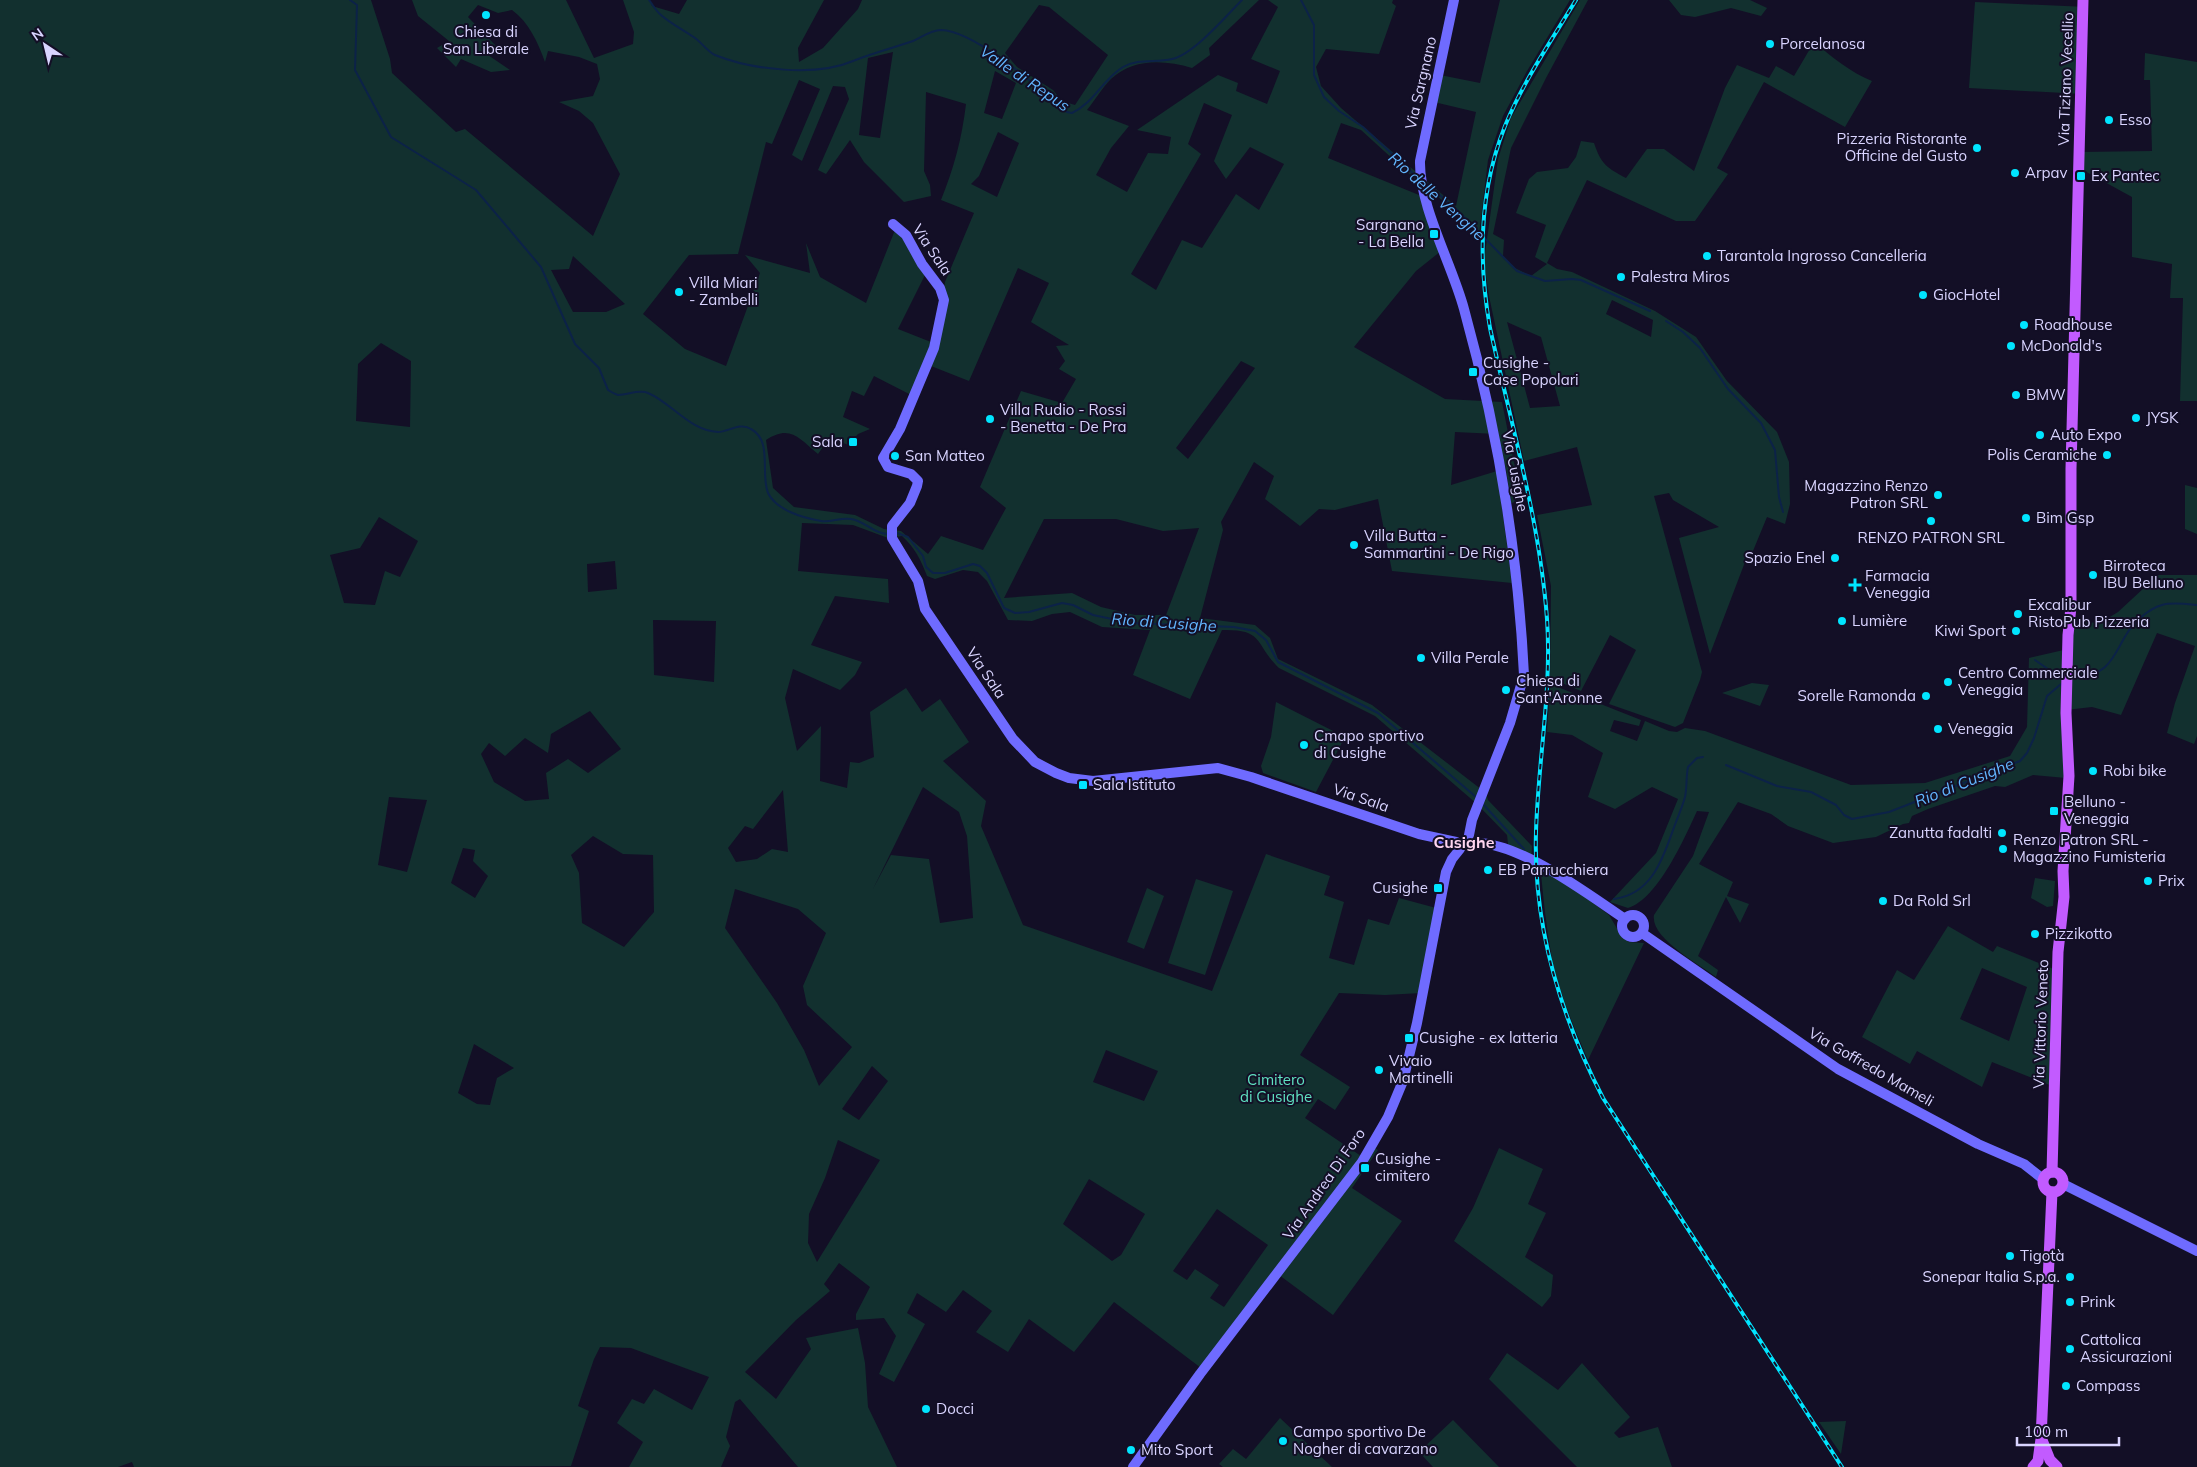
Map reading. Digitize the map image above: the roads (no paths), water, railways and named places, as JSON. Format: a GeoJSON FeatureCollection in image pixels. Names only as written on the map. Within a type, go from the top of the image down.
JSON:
{"type":"FeatureCollection","features":[{"type":"Feature","properties":{"kind":"main road","name":"Via Tiziano Vecellio"},"geometry":{"type":"LineString","coordinates":[[2067,698],[2071,607],[2074,293],[2083,3]]}},
{"type":"Feature","properties":{"kind":"main road","name":"Via Vittorio Veneto"},"geometry":{"type":"LineString","coordinates":[[2048,1176],[2058,952],[2064,897],[2063,871],[2069,776],[2067,698]]}},
{"type":"Feature","properties":{"kind":"main road"},"geometry":{"type":"LineString","coordinates":[[2061,1175],[2063,1184],[2059,1190],[2052,1192],[2045,1188],[2048,1176],[2061,1175]]}},
{"type":"Feature","properties":{"kind":"main road"},"geometry":{"type":"LineString","coordinates":[[2042,1438],[2054,1463],[2036,1464],[2042,1438],[2052,1192]]}},
{"type":"Feature","properties":{"kind":"street","name":"Via Sargnano"},"geometry":{"type":"LineString","coordinates":[[1426,202],[1420,180],[1420,161],[1454,0]]}},
{"type":"Feature","properties":{"kind":"street","name":"Via Cusighe"},"geometry":{"type":"LineString","coordinates":[[1426,202],[1464,308],[1501,469],[1507,503],[1521,630],[1524,680],[1478,807],[1471,839]]}},
{"type":"Feature","properties":{"kind":"street","name":"Via Sala"},"geometry":{"type":"LineString","coordinates":[[893,224],[906,235],[922,264],[940,288],[944,300],[934,348],[900,429],[883,458],[888,467],[911,474],[918,481],[918,486],[910,503],[894,523],[892,534],[918,581],[925,609],[1019,747],[1045,768],[1069,778],[1093,781],[1218,768],[1251,777],[1458,846]]}},
{"type":"Feature","properties":{"kind":"street"},"geometry":{"type":"LineString","coordinates":[[1460,835],[1471,839],[1469,850],[1458,846],[1460,835]]}},
{"type":"Feature","properties":{"kind":"street","name":"Via Goffredo Mameli"},"geometry":{"type":"LineString","coordinates":[[1471,839],[1492,844],[1524,857],[1586,893],[1625,919]]}},
{"type":"Feature","properties":{"kind":"street","name":"Via Andrea Di Foro"},"geometry":{"type":"LineString","coordinates":[[1133,1467],[1200,1374],[1362,1162],[1388,1117],[1403,1081],[1417,1022],[1446,872],[1458,846]]}},
{"type":"Feature","properties":{"kind":"street","name":"Via Goffredo Mameli"},"geometry":{"type":"LineString","coordinates":[[1634,915],[1640,918],[1644,926],[1642,933],[1636,937],[1626,935],[1622,925],[1625,919],[1634,915]]}},
{"type":"Feature","properties":{"kind":"street","name":"Via Goffredo Mameli"},"geometry":{"type":"LineString","coordinates":[[1642,933],[1838,1069],[1978,1144],[2048,1176]]}},
{"type":"Feature","properties":{"kind":"street"},"geometry":{"type":"LineString","coordinates":[[2063,1184],[2197,1251]]}},
{"type":"Feature","properties":{"kind":"waterway"},"geometry":{"type":"LineString","coordinates":[[350,0],[357,5],[355,70],[391,137],[476,190],[541,267],[575,344],[599,368],[608,390],[618,395],[648,393],[690,422],[708,430],[722,432],[743,427],[751,429],[758,434],[762,441],[766,485],[768,493],[777,504],[806,518],[824,521],[851,519],[885,534],[890,534]]}},
{"type":"Feature","properties":{"kind":"waterway","name":"Valle di Repus"},"geometry":{"type":"LineString","coordinates":[[649,0],[661,15],[695,38],[712,54],[747,65],[765,68],[803,70],[838,66],[913,41],[934,31],[941,30],[955,33],[989,50],[1067,112],[1072,113],[1080,109],[1123,67],[1129,64],[1166,60],[1181,56],[1209,34],[1242,0]]}},
{"type":"Feature","properties":{"kind":"waterway","name":"Rio delle Venghe"},"geometry":{"type":"LineString","coordinates":[[1301,0],[1314,25],[1314,75],[1324,97],[1339,111],[1363,127],[1417,177]]}},
{"type":"Feature","properties":{"kind":"waterway","name":"Rio delle Venghe"},"geometry":{"type":"LineString","coordinates":[[1427,184],[1456,209],[1517,271],[1545,281],[1581,280],[1650,311]]}},
{"type":"Feature","properties":{"kind":"waterway","name":"Rio delle Venghe"},"geometry":{"type":"LineString","coordinates":[[1666,321],[1683,332],[1700,348],[1728,389],[1761,423],[1775,450],[1779,497],[1783,512]]}},
{"type":"Feature","properties":{"kind":"waterway","name":"Rio di Cusighe"},"geometry":{"type":"LineString","coordinates":[[897,533],[908,537],[923,556],[926,567],[933,573],[945,573],[973,564],[980,566],[987,573],[1004,608],[1015,613],[1029,612],[1062,603],[1073,605],[1093,615],[1131,623],[1234,627],[1255,631],[1266,640],[1278,662],[1378,713],[1476,797]]}},
{"type":"Feature","properties":{"kind":"waterway","name":"Rio di Cusighe"},"geometry":{"type":"LineString","coordinates":[[2072,678],[2085,676],[2105,667],[2133,626],[2151,610],[2170,604],[2197,605]]}},
{"type":"Feature","properties":{"kind":"waterway","name":"Rio delle Venghe"},"geometry":{"type":"LineString","coordinates":[[2035,660],[2062,679]]}},
{"type":"Feature","properties":{"kind":"waterway","name":"Rio di Cusighe"},"geometry":{"type":"LineString","coordinates":[[1726,765],[1777,786],[1811,792],[1836,805],[1844,815],[1852,819],[1889,812],[2020,761],[2027,753],[2034,738],[2047,696],[2061,684]]}},
{"type":"Feature","properties":{"kind":"waterway","name":"Rio di Cusighe"},"geometry":{"type":"LineString","coordinates":[[1614,899],[1627,896],[1637,890],[1653,874],[1664,853],[1684,801],[1688,767],[1697,758],[1703,757]]}},
{"type":"Feature","properties":{"kind":"waterway","name":"Rio di Cusighe"},"geometry":{"type":"LineString","coordinates":[[1483,804],[1524,849]]}},
{"type":"Feature","properties":{"kind":"railway"},"geometry":{"type":"LineString","coordinates":[[1576,0],[1547,46],[1505,126],[1490,175],[1483,226],[1484,277],[1490,328],[1524,473],[1538,546],[1547,619],[1548,672],[1536,832],[1539,902],[1545,936],[1562,1002],[1574,1035],[1603,1098],[1842,1467]]}},
{"type":"Feature","properties":{"kind":"place","name":"Chiesa di San Liberale"},"geometry":{"type":"Point","coordinates":[486,15]}},
{"type":"Feature","properties":{"kind":"place","name":"Porcelanosa"},"geometry":{"type":"Point","coordinates":[1770,44]}},
{"type":"Feature","properties":{"kind":"place","name":"Esso"},"geometry":{"type":"Point","coordinates":[2109,120]}},
{"type":"Feature","properties":{"kind":"place","name":"Pizzeria Ristorante Officine del Gusto"},"geometry":{"type":"Point","coordinates":[1977,148]}},
{"type":"Feature","properties":{"kind":"place","name":"Arpav"},"geometry":{"type":"Point","coordinates":[2015,173]}},
{"type":"Feature","properties":{"kind":"place","name":"Ex Pantec"},"geometry":{"type":"Point","coordinates":[2081,176]}},
{"type":"Feature","properties":{"kind":"place","name":"Sargnano - La Bella"},"geometry":{"type":"Point","coordinates":[1434,234]}},
{"type":"Feature","properties":{"kind":"place","name":"Tarantola Ingrosso Cancelleria"},"geometry":{"type":"Point","coordinates":[1707,256]}},
{"type":"Feature","properties":{"kind":"place","name":"Palestra Miros"},"geometry":{"type":"Point","coordinates":[1621,277]}},
{"type":"Feature","properties":{"kind":"place","name":"Villa Miari - Zambelli"},"geometry":{"type":"Point","coordinates":[679,292]}},
{"type":"Feature","properties":{"kind":"place","name":"GiocHotel"},"geometry":{"type":"Point","coordinates":[1923,295]}},
{"type":"Feature","properties":{"kind":"place","name":"Roadhouse"},"geometry":{"type":"Point","coordinates":[2024,325]}},
{"type":"Feature","properties":{"kind":"place","name":"McDonald's"},"geometry":{"type":"Point","coordinates":[2011,346]}},
{"type":"Feature","properties":{"kind":"place","name":"Cusighe - Case Popolari"},"geometry":{"type":"Point","coordinates":[1473,372]}},
{"type":"Feature","properties":{"kind":"place","name":"BMW"},"geometry":{"type":"Point","coordinates":[2016,395]}},
{"type":"Feature","properties":{"kind":"place","name":"JYSK"},"geometry":{"type":"Point","coordinates":[2136,418]}},
{"type":"Feature","properties":{"kind":"place","name":"Villa Rudio - Rossi - Benetta - De Pra"},"geometry":{"type":"Point","coordinates":[990,419]}},
{"type":"Feature","properties":{"kind":"place","name":"Auto Expo"},"geometry":{"type":"Point","coordinates":[2040,435]}},
{"type":"Feature","properties":{"kind":"place","name":"Sala"},"geometry":{"type":"Point","coordinates":[853,442]}},
{"type":"Feature","properties":{"kind":"place","name":"Polis Ceramiche"},"geometry":{"type":"Point","coordinates":[2107,455]}},
{"type":"Feature","properties":{"kind":"place","name":"San Matteo"},"geometry":{"type":"Point","coordinates":[895,456]}},
{"type":"Feature","properties":{"kind":"place","name":"Magazzino Renzo Patron SRL"},"geometry":{"type":"Point","coordinates":[1938,495]}},
{"type":"Feature","properties":{"kind":"place","name":"Bim Gsp"},"geometry":{"type":"Point","coordinates":[2026,518]}},
{"type":"Feature","properties":{"kind":"place","name":"RENZO PATRON SRL"},"geometry":{"type":"Point","coordinates":[1931,521]}},
{"type":"Feature","properties":{"kind":"place","name":"Villa Butta - Sammartini - De Rigo"},"geometry":{"type":"Point","coordinates":[1354,545]}},
{"type":"Feature","properties":{"kind":"place","name":"Spazio Enel"},"geometry":{"type":"Point","coordinates":[1835,558]}},
{"type":"Feature","properties":{"kind":"place","name":"Birroteca IBU Belluno"},"geometry":{"type":"Point","coordinates":[2093,575]}},
{"type":"Feature","properties":{"kind":"place","name":"Farmacia Veneggia"},"geometry":{"type":"Point","coordinates":[1855,585]}},
{"type":"Feature","properties":{"kind":"place","name":"Excalibur RistoPub Pizzeria"},"geometry":{"type":"Point","coordinates":[2018,614]}},
{"type":"Feature","properties":{"kind":"place","name":"Lumière"},"geometry":{"type":"Point","coordinates":[1842,621]}},
{"type":"Feature","properties":{"kind":"place","name":"Kiwi Sport"},"geometry":{"type":"Point","coordinates":[2016,631]}},
{"type":"Feature","properties":{"kind":"place","name":"Villa Perale"},"geometry":{"type":"Point","coordinates":[1421,658]}},
{"type":"Feature","properties":{"kind":"place","name":"Centro Commerciale Veneggia"},"geometry":{"type":"Point","coordinates":[1948,682]}},
{"type":"Feature","properties":{"kind":"place","name":"Chiesa di Sant'Aronne"},"geometry":{"type":"Point","coordinates":[1506,690]}},
{"type":"Feature","properties":{"kind":"place","name":"Sorelle Ramonda"},"geometry":{"type":"Point","coordinates":[1926,696]}},
{"type":"Feature","properties":{"kind":"place","name":"Veneggia"},"geometry":{"type":"Point","coordinates":[1938,729]}},
{"type":"Feature","properties":{"kind":"place","name":"Cmapo sportivo di Cusighe"},"geometry":{"type":"Point","coordinates":[1304,745]}},
{"type":"Feature","properties":{"kind":"place","name":"Robi bike"},"geometry":{"type":"Point","coordinates":[2093,771]}},
{"type":"Feature","properties":{"kind":"place","name":"Sala Istituto"},"geometry":{"type":"Point","coordinates":[1083,785]}},
{"type":"Feature","properties":{"kind":"place","name":"Belluno - Veneggia"},"geometry":{"type":"Point","coordinates":[2054,811]}},
{"type":"Feature","properties":{"kind":"place","name":"Zanutta fadalti"},"geometry":{"type":"Point","coordinates":[2002,833]}},
{"type":"Feature","properties":{"kind":"place","name":"Renzo Patron SRL - Magazzino Fumisteria"},"geometry":{"type":"Point","coordinates":[2003,849]}},
{"type":"Feature","properties":{"kind":"place","name":"EB Parrucchiera"},"geometry":{"type":"Point","coordinates":[1488,870]}},
{"type":"Feature","properties":{"kind":"place","name":"Prix"},"geometry":{"type":"Point","coordinates":[2148,881]}},
{"type":"Feature","properties":{"kind":"place","name":"Cusighe"},"geometry":{"type":"Point","coordinates":[1438,888]}},
{"type":"Feature","properties":{"kind":"place","name":"Da Rold Srl"},"geometry":{"type":"Point","coordinates":[1883,901]}},
{"type":"Feature","properties":{"kind":"place","name":"Pizzikotto"},"geometry":{"type":"Point","coordinates":[2035,934]}},
{"type":"Feature","properties":{"kind":"place","name":"Cusighe - ex latteria"},"geometry":{"type":"Point","coordinates":[1409,1038]}},
{"type":"Feature","properties":{"kind":"place","name":"Vivaio Martinelli"},"geometry":{"type":"Point","coordinates":[1379,1070]}},
{"type":"Feature","properties":{"kind":"place","name":"Cusighe - cimitero"},"geometry":{"type":"Point","coordinates":[1365,1168]}},
{"type":"Feature","properties":{"kind":"place","name":"Tigotà"},"geometry":{"type":"Point","coordinates":[2010,1256]}},
{"type":"Feature","properties":{"kind":"place","name":"Sonepar Italia S.p.a."},"geometry":{"type":"Point","coordinates":[2070,1277]}},
{"type":"Feature","properties":{"kind":"place","name":"Prink"},"geometry":{"type":"Point","coordinates":[2070,1302]}},
{"type":"Feature","properties":{"kind":"place","name":"Cattolica Assicurazioni"},"geometry":{"type":"Point","coordinates":[2070,1349]}},
{"type":"Feature","properties":{"kind":"place","name":"Compass"},"geometry":{"type":"Point","coordinates":[2066,1386]}},
{"type":"Feature","properties":{"kind":"place","name":"Docci"},"geometry":{"type":"Point","coordinates":[926,1409]}},
{"type":"Feature","properties":{"kind":"place","name":"Campo sportivo De Nogher di cavarzano"},"geometry":{"type":"Point","coordinates":[1283,1441]}},
{"type":"Feature","properties":{"kind":"place","name":"Mito Sport"},"geometry":{"type":"Point","coordinates":[1131,1450]}},
{"type":"Feature","properties":{"kind":"district","name":"Cusighe"},"geometry":{"type":"Point","coordinates":[1464,842]}},
{"type":"Feature","properties":{"kind":"park label","name":"Cimitero di Cusighe"},"geometry":{"type":"Point","coordinates":[1276,1088]}}]}
